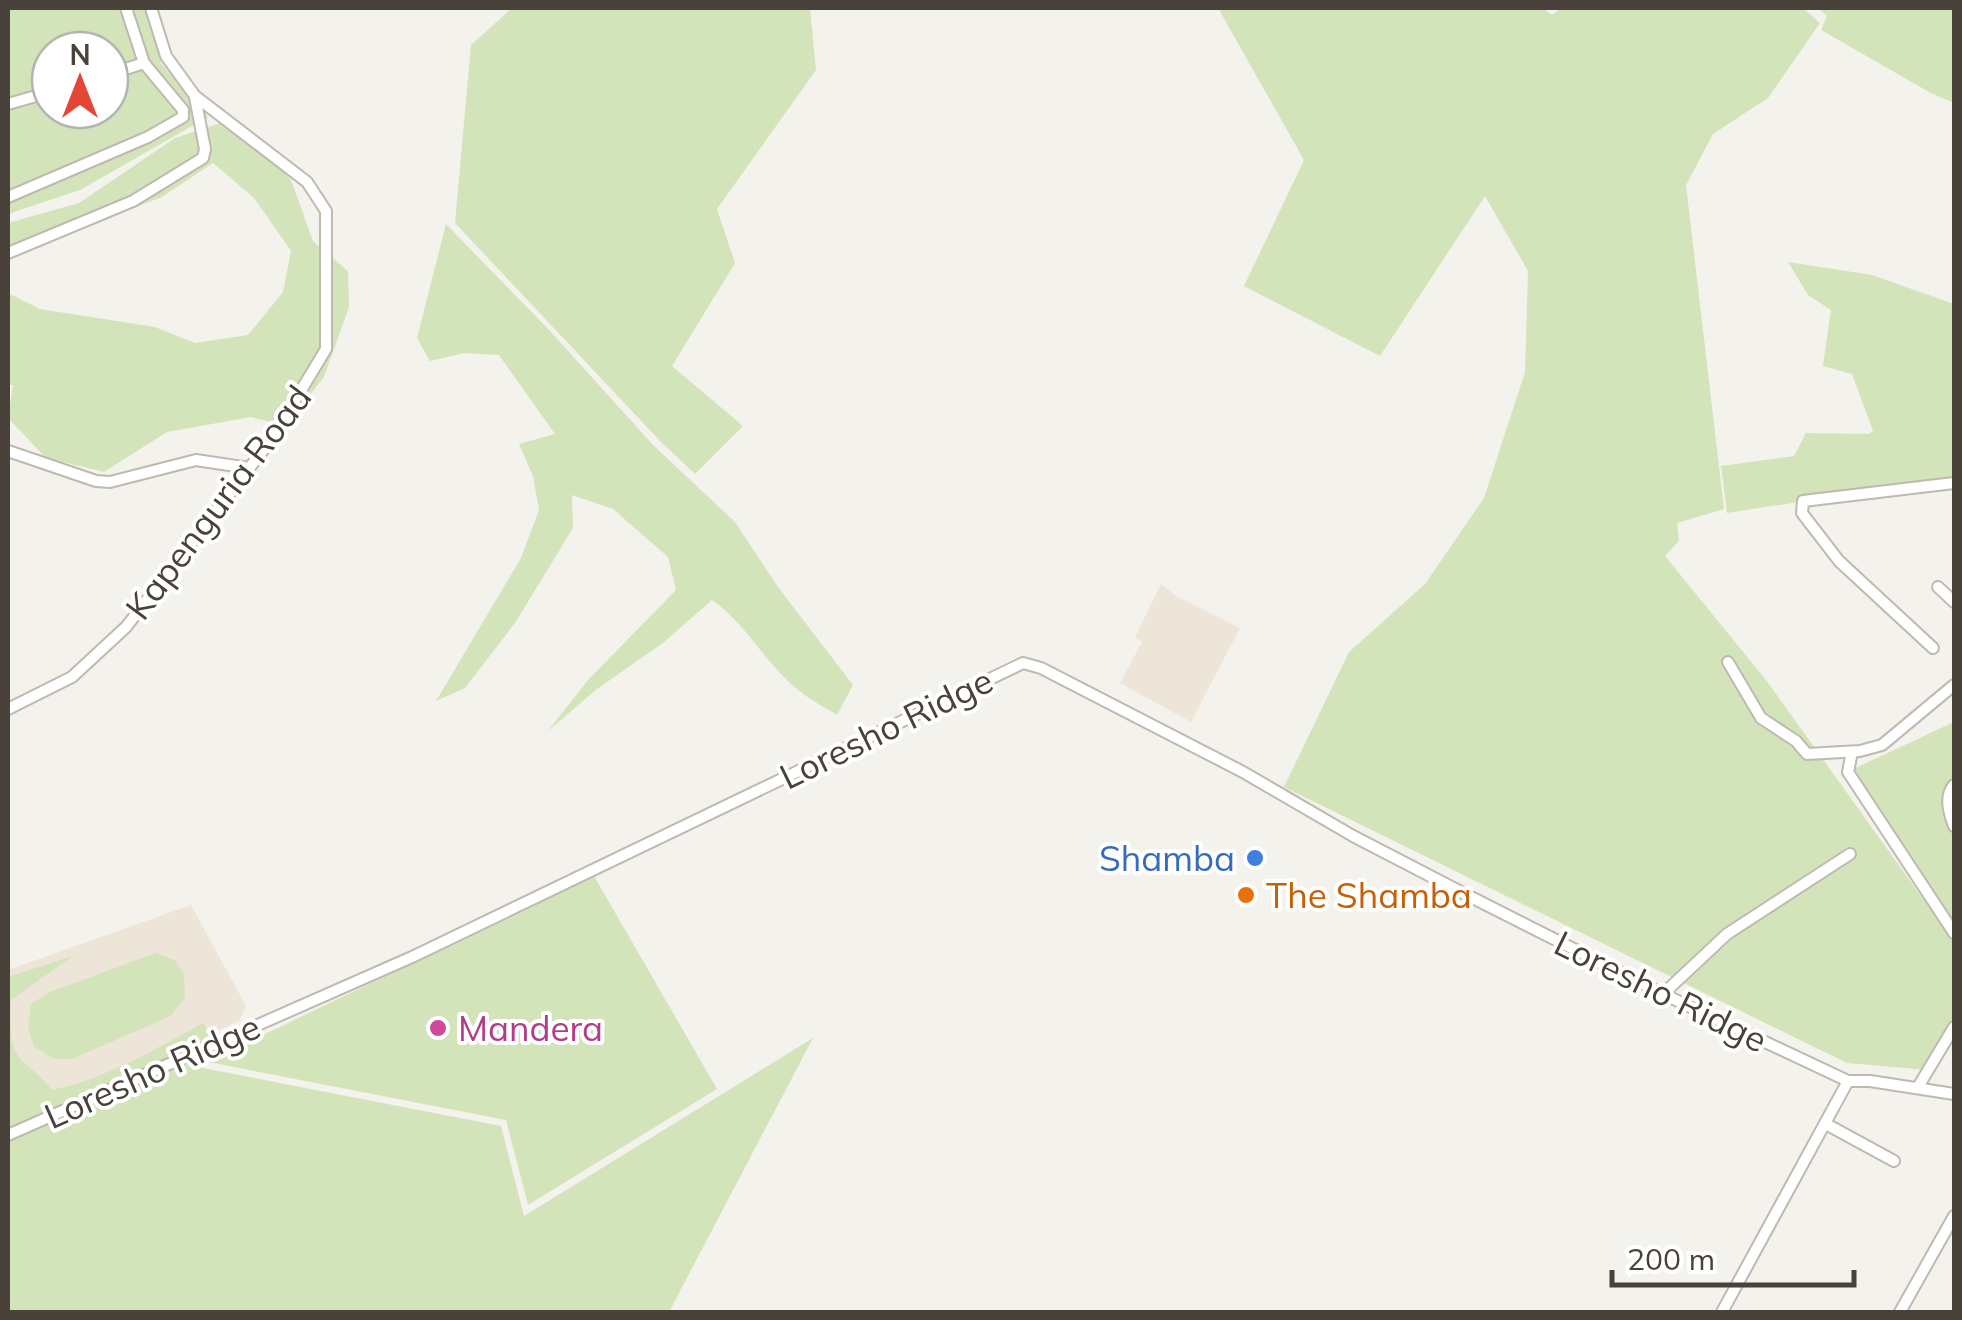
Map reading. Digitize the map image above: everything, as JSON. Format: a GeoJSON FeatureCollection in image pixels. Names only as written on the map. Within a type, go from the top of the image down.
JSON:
{"type":"FeatureCollection","features":[{"type":"Feature","properties":{"kind":"street"},"geometry":{"type":"LineString","coordinates":[[8,197],[116,152],[183,117],[183,110],[144,64],[126,8]]}},
{"type":"Feature","properties":{"kind":"street","name":"Kapenguria Road"},"geometry":{"type":"LineString","coordinates":[[8,710],[72,678],[126,627],[271,440],[324,357],[326,211],[307,182],[195,96],[166,56],[151,8]]}},
{"type":"Feature","properties":{"kind":"street"},"geometry":{"type":"LineString","coordinates":[[130,68],[144,64]]}},
{"type":"Feature","properties":{"kind":"street"},"geometry":{"type":"LineString","coordinates":[[8,253],[133,201],[203,158],[205,149],[195,96]]}},
{"type":"Feature","properties":{"kind":"street"},"geometry":{"type":"LineString","coordinates":[[8,450],[96,481],[110,482],[196,460],[248,468]]}},
{"type":"Feature","properties":{"kind":"street"},"geometry":{"type":"LineString","coordinates":[[1933,648],[1839,562],[1802,513],[1803,501],[1954,484]]}},
{"type":"Feature","properties":{"kind":"street"},"geometry":{"type":"LineString","coordinates":[[1938,586],[1954,602]]}},
{"type":"Feature","properties":{"kind":"street"},"geometry":{"type":"LineString","coordinates":[[1728,662],[1761,718],[1796,740],[1807,754],[1882,746],[1954,685]]}},
{"type":"Feature","properties":{"kind":"street","name":"Loresho Ridge"},"geometry":{"type":"LineString","coordinates":[[8,1135],[412,957],[1023,663],[1041,668],[1243,772],[1358,839],[1663,994],[1848,1081],[1954,1094]]}},
{"type":"Feature","properties":{"kind":"street"},"geometry":{"type":"LineString","coordinates":[[1852,752],[1848,772],[1954,932]]}},
{"type":"Feature","properties":{"kind":"street"},"geometry":{"type":"LineString","coordinates":[[1954,785],[1948,791],[1954,826]]}},
{"type":"Feature","properties":{"kind":"street"},"geometry":{"type":"LineString","coordinates":[[1663,994],[1726,934],[1850,854]]}},
{"type":"Feature","properties":{"kind":"street"},"geometry":{"type":"LineString","coordinates":[[1918,1087],[1954,1027]]}},
{"type":"Feature","properties":{"kind":"street"},"geometry":{"type":"LineString","coordinates":[[1722,1312],[1848,1081]]}},
{"type":"Feature","properties":{"kind":"street"},"geometry":{"type":"LineString","coordinates":[[1826,1124],[1894,1161]]}},
{"type":"Feature","properties":{"kind":"street"},"geometry":{"type":"LineString","coordinates":[[1900,1312],[1954,1216]]}},
{"type":"Feature","properties":{"kind":"shaded area"},"geometry":{"type":"Polygon","coordinates":[[[1161,584],[1176,596],[1240,628],[1191,722],[1120,683],[1142,642],[1135,637],[1161,584]]]}},
{"type":"Feature","properties":{"kind":"shaded area"},"geometry":{"type":"Polygon","coordinates":[[[191,905],[246,1006],[239,1021],[8,1126],[8,970],[191,905]]]}},
{"type":"Feature","properties":{"kind":"green space"},"geometry":{"type":"Polygon","coordinates":[[[8,8],[149,8],[161,63],[208,117],[80,190],[8,214],[8,8]]]}},
{"type":"Feature","properties":{"kind":"green space"},"geometry":{"type":"Polygon","coordinates":[[[512,8],[810,8],[816,70],[717,209],[735,263],[672,366],[743,426],[695,474],[455,223],[471,45],[512,8]]]}},
{"type":"Feature","properties":{"kind":"green space"},"geometry":{"type":"Polygon","coordinates":[[[1218,8],[1542,8],[1552,15],[1561,8],[1803,8],[1820,23],[1768,98],[1713,134],[1686,185],[1724,509],[1677,523],[1679,541],[1665,556],[1766,680],[1954,942],[1954,1016],[1928,1070],[1847,1063],[1284,787],[1349,652],[1425,584],[1484,498],[1525,372],[1528,271],[1485,196],[1380,356],[1244,286],[1304,160],[1218,8]]]}},
{"type":"Feature","properties":{"kind":"green space"},"geometry":{"type":"Polygon","coordinates":[[[1818,8],[1954,8],[1954,103],[1821,30],[1827,16],[1818,8]]]}},
{"type":"Feature","properties":{"kind":"green space"},"geometry":{"type":"Polygon","coordinates":[[[233,119],[291,180],[313,241],[348,271],[349,307],[324,377],[285,426],[251,417],[167,432],[104,472],[46,458],[8,418],[13,385],[8,385],[8,293],[40,309],[155,327],[195,343],[248,335],[283,292],[291,251],[254,198],[213,163],[162,197],[8,256],[8,223],[79,203],[175,138],[233,119]]]}},
{"type":"Feature","properties":{"kind":"green space"},"geometry":{"type":"Polygon","coordinates":[[[446,224],[653,445],[735,522],[778,587],[853,685],[837,715],[790,683],[712,600],[663,643],[597,689],[548,731],[588,680],[676,590],[668,557],[613,509],[572,495],[573,528],[515,623],[465,688],[436,701],[521,558],[539,510],[533,476],[519,444],[555,434],[499,355],[464,353],[430,361],[417,338],[446,224]]]}},
{"type":"Feature","properties":{"kind":"green space"},"geometry":{"type":"Polygon","coordinates":[[[1788,262],[1872,275],[1954,304],[1954,478],[1727,513],[1721,466],[1794,456],[1806,433],[1873,431],[1852,374],[1823,366],[1831,310],[1808,295],[1788,262]]]}},
{"type":"Feature","properties":{"kind":"green space"},"geometry":{"type":"Polygon","coordinates":[[[1954,722],[1954,924],[1849,771],[1954,722]]]}},
{"type":"Feature","properties":{"kind":"green space"},"geometry":{"type":"Polygon","coordinates":[[[594,876],[717,1089],[528,1205],[506,1120],[203,1061],[217,1057],[594,876]]]}},
{"type":"Feature","properties":{"kind":"green space"},"geometry":{"type":"Polygon","coordinates":[[[156,953],[176,961],[184,975],[185,997],[171,1016],[72,1059],[55,1059],[34,1047],[28,1027],[31,1004],[50,992],[156,953]]]}},
{"type":"Feature","properties":{"kind":"green space"},"geometry":{"type":"Polygon","coordinates":[[[73,956],[11,1000],[15,1050],[52,1090],[111,1071],[203,1023],[215,1038],[213,1049],[198,1059],[203,1068],[501,1126],[524,1216],[813,1038],[669,1312],[8,1312],[8,977],[73,956]]]}},
{"type":"Feature","properties":{"kind":"place","name":"Shamba"},"geometry":{"type":"Point","coordinates":[1255,858]}},
{"type":"Feature","properties":{"kind":"place","name":"The Shamba"},"geometry":{"type":"Point","coordinates":[1246,895]}},
{"type":"Feature","properties":{"kind":"place","name":"Mandera"},"geometry":{"type":"Point","coordinates":[438,1028]}}]}
